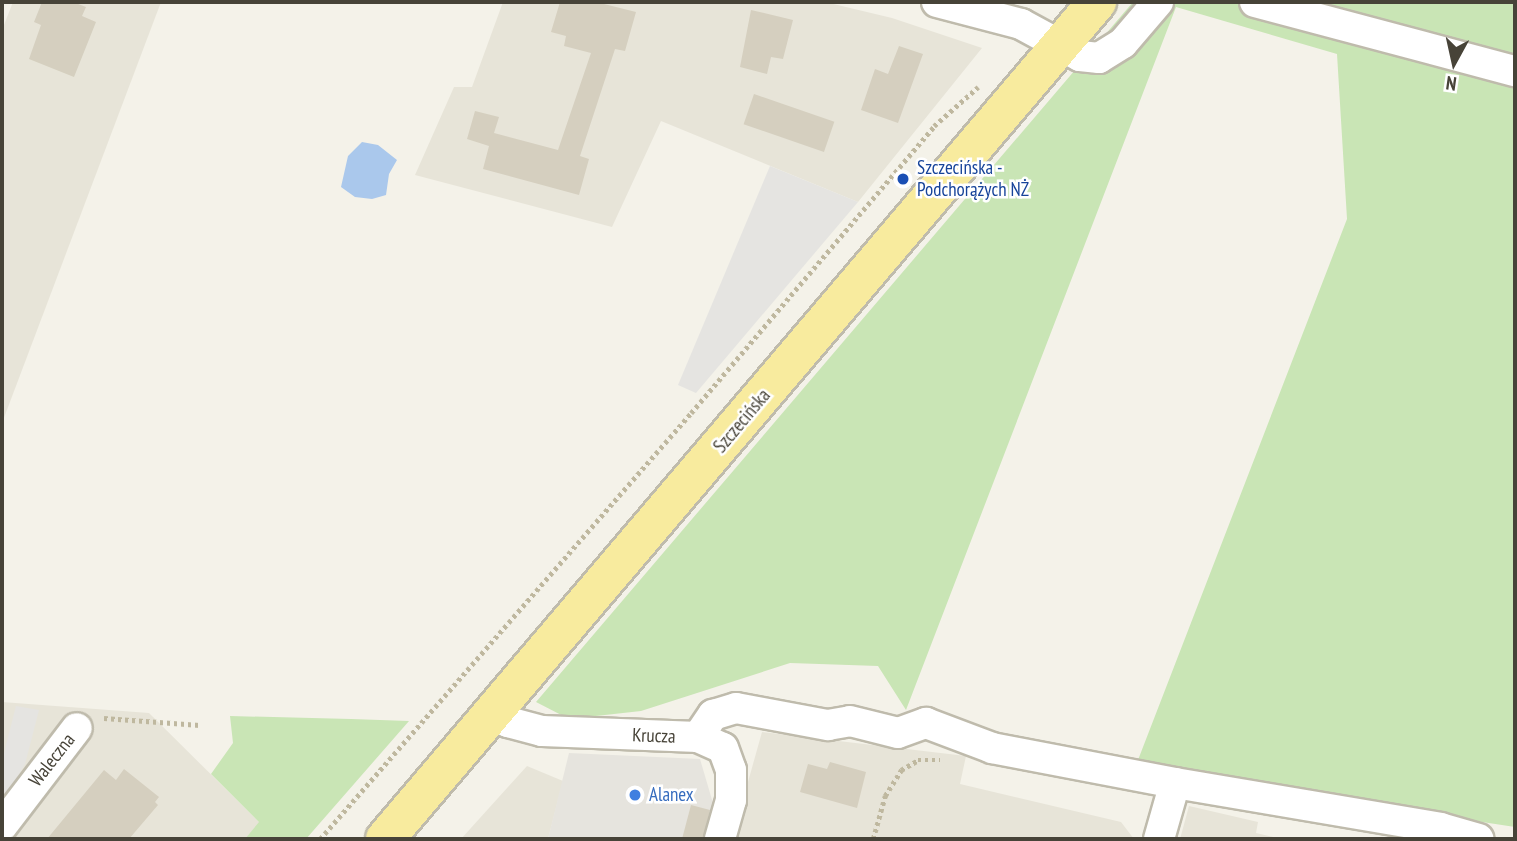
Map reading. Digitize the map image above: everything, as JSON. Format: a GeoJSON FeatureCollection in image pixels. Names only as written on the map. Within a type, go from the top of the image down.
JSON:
{"type":"FeatureCollection","features":[{"type":"Feature","properties":{"kind":"main road","name":"Szczecińska"},"geometry":{"type":"LineString","coordinates":[[386,839],[1097,2]]}},
{"type":"Feature","properties":{"kind":"street"},"geometry":{"type":"LineString","coordinates":[[937,2],[1003,18],[1088,58],[1108,55],[1123,43],[1158,2]]}},
{"type":"Feature","properties":{"kind":"street"},"geometry":{"type":"LineString","coordinates":[[1255,2],[1515,71]]}},
{"type":"Feature","properties":{"kind":"street"},"geometry":{"type":"LineString","coordinates":[[698,737],[713,715],[736,708],[828,725],[850,721],[898,733],[926,723],[992,748],[1175,783],[1440,828],[1478,839]]}},
{"type":"Feature","properties":{"kind":"street","name":"Krucza"},"geometry":{"type":"LineString","coordinates":[[492,714],[542,731],[698,737],[723,748],[731,770],[731,800],[720,839]]}},
{"type":"Feature","properties":{"kind":"street","name":"Waleczna"},"geometry":{"type":"LineString","coordinates":[[2,826],[77,728]]}},
{"type":"Feature","properties":{"kind":"street"},"geometry":{"type":"LineString","coordinates":[[1159,839],[1175,783]]}},
{"type":"Feature","properties":{"kind":"path"},"geometry":{"type":"LineString","coordinates":[[320,839],[682,424],[934,126],[981,85]]}},
{"type":"Feature","properties":{"kind":"path"},"geometry":{"type":"LineString","coordinates":[[77,728],[107,717],[200,724]]}},
{"type":"Feature","properties":{"kind":"path"},"geometry":{"type":"LineString","coordinates":[[873,839],[885,796],[901,770],[918,761],[942,760]]}},
{"type":"Feature","properties":{"kind":"shaded area"},"geometry":{"type":"Polygon","coordinates":[[[13,2],[161,2],[2,423],[2,30],[13,2]]]}},
{"type":"Feature","properties":{"kind":"shaded area"},"geometry":{"type":"Polygon","coordinates":[[[503,2],[825,2],[892,18],[982,48],[858,202],[661,121],[612,227],[415,175],[454,87],[472,87],[503,2]]]}},
{"type":"Feature","properties":{"kind":"shaded area"},"geometry":{"type":"Polygon","coordinates":[[[770,166],[858,202],[696,393],[678,385],[770,166]]]}},
{"type":"Feature","properties":{"kind":"shaded area"},"geometry":{"type":"Polygon","coordinates":[[[2,702],[149,713],[260,823],[245,839],[2,839],[2,702]]]}},
{"type":"Feature","properties":{"kind":"shaded area"},"geometry":{"type":"Polygon","coordinates":[[[16,706],[39,710],[25,764],[2,803],[2,761],[16,706]]]}},
{"type":"Feature","properties":{"kind":"shaded area"},"geometry":{"type":"Polygon","coordinates":[[[762,732],[966,756],[960,784],[1121,822],[1134,839],[732,839],[762,732]]]}},
{"type":"Feature","properties":{"kind":"shaded area","name":"Alanex"},"geometry":{"type":"Polygon","coordinates":[[[569,753],[700,759],[715,810],[707,839],[548,839],[569,753]]]}},
{"type":"Feature","properties":{"kind":"shaded area"},"geometry":{"type":"Polygon","coordinates":[[[527,766],[563,781],[548,839],[461,839],[527,766]]]}},
{"type":"Feature","properties":{"kind":"shaded area"},"geometry":{"type":"Polygon","coordinates":[[[1189,806],[1258,822],[1256,833],[1282,839],[1180,839],[1189,806]]]}},
{"type":"Feature","properties":{"kind":"green space"},"geometry":{"type":"Polygon","coordinates":[[[1133,2],[1515,2],[1515,827],[1272,790],[1138,760],[1347,219],[1337,54],[1176,7],[906,710],[878,666],[790,663],[641,711],[569,719],[536,702],[1133,2]]]}},
{"type":"Feature","properties":{"kind":"green space"},"geometry":{"type":"Polygon","coordinates":[[[230,716],[409,721],[306,839],[245,839],[259,822],[211,774],[233,743],[230,716]]]}},
{"type":"Feature","properties":{"kind":"water"},"geometry":{"type":"Polygon","coordinates":[[[362,142],[378,145],[397,160],[389,174],[386,195],[372,199],[355,197],[341,187],[348,156],[362,142]]]}},
{"type":"Feature","properties":{"kind":"building"},"geometry":{"type":"Polygon","coordinates":[[[42,2],[73,2],[86,7],[82,16],[96,22],[74,77],[29,59],[41,25],[34,22],[42,2]]]}},
{"type":"Feature","properties":{"kind":"building"},"geometry":{"type":"Polygon","coordinates":[[[560,2],[596,2],[636,12],[625,51],[615,49],[580,156],[589,159],[579,195],[483,169],[489,146],[467,139],[475,111],[499,117],[494,133],[558,150],[591,53],[564,46],[566,36],[551,32],[560,2]]]}},
{"type":"Feature","properties":{"kind":"building"},"geometry":{"type":"Polygon","coordinates":[[[751,10],[793,20],[783,59],[771,57],[767,74],[740,67],[751,10]]]}},
{"type":"Feature","properties":{"kind":"building"},"geometry":{"type":"Polygon","coordinates":[[[899,46],[923,54],[898,123],[861,110],[875,69],[888,74],[899,46]]]}},
{"type":"Feature","properties":{"kind":"building"},"geometry":{"type":"Polygon","coordinates":[[[754,94],[834,122],[824,152],[744,124],[754,94]]]}},
{"type":"Feature","properties":{"kind":"building"},"geometry":{"type":"Polygon","coordinates":[[[830,762],[866,772],[857,808],[800,792],[808,764],[827,769],[830,762]]]}},
{"type":"Feature","properties":{"kind":"building"},"geometry":{"type":"Polygon","coordinates":[[[124,769],[159,797],[155,802],[158,805],[129,839],[47,839],[104,770],[116,780],[124,769]]]}},
{"type":"Feature","properties":{"kind":"building"},"geometry":{"type":"Polygon","coordinates":[[[691,805],[710,810],[703,839],[682,839],[691,805]]]}},
{"type":"Feature","properties":{"kind":"place","name":"Szczecińska - Podchorążych NŻ"},"geometry":{"type":"Point","coordinates":[903,179]}},
{"type":"Feature","properties":{"kind":"place","name":"Alanex"},"geometry":{"type":"Point","coordinates":[635,795]}}]}
